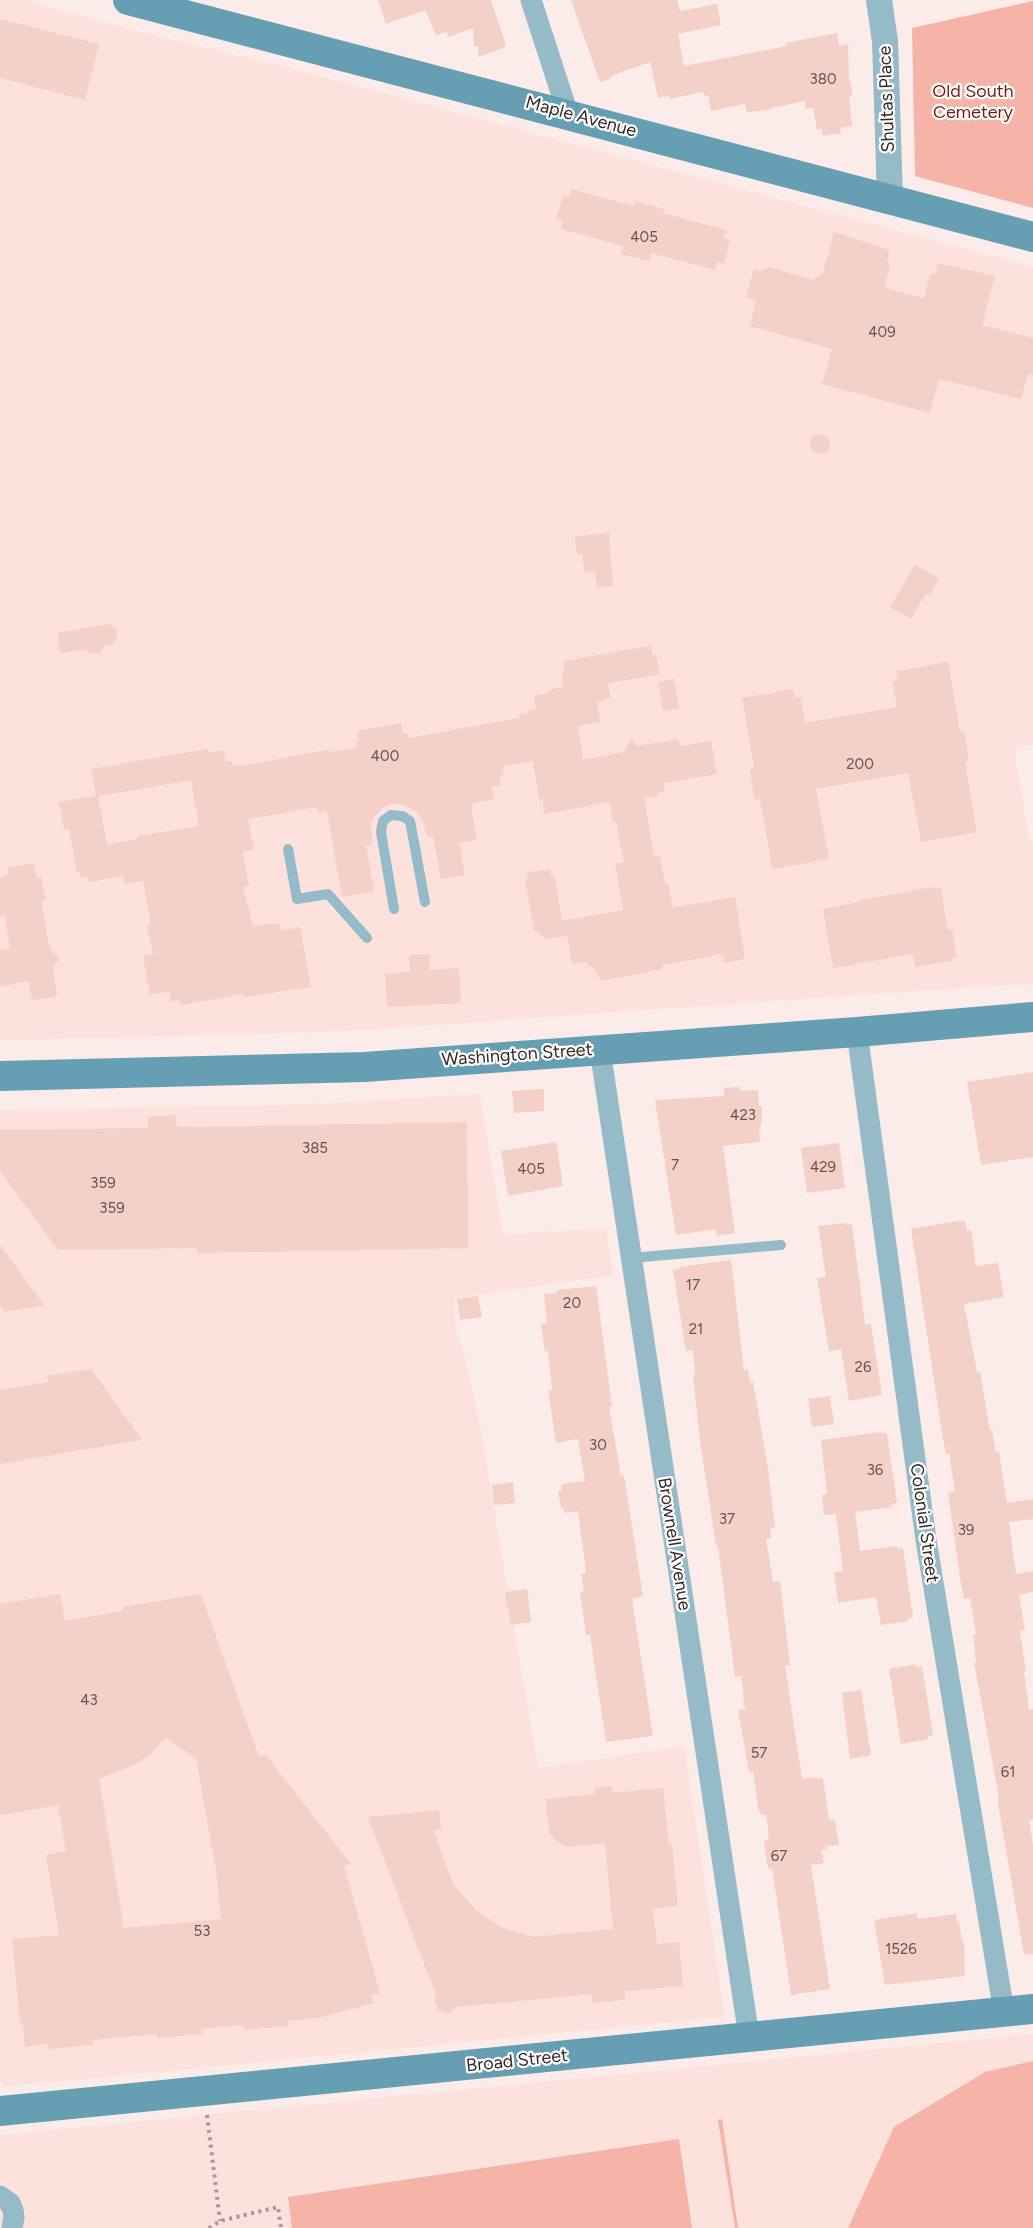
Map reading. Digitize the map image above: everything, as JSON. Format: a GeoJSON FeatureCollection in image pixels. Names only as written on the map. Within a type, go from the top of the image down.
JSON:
{"type":"FeatureCollection","features":[{"type":"Feature","properties":{"kind":"main road","name":"Maple Avenue"},"geometry":{"type":"LineString","coordinates":[[128,0],[1033,237]]}},
{"type":"Feature","properties":{"kind":"main road","name":"Washington Street"},"geometry":{"type":"LineString","coordinates":[[0,1076],[364,1066],[857,1032],[1033,1017]]}},
{"type":"Feature","properties":{"kind":"main road","name":"Broad Street"},"geometry":{"type":"LineString","coordinates":[[0,2111],[1033,2009]]}},
{"type":"Feature","properties":{"kind":"street"},"geometry":{"type":"LineString","coordinates":[[531,0],[568,114]]}},
{"type":"Feature","properties":{"kind":"street","name":"Shultas Place"},"geometry":{"type":"LineString","coordinates":[[879,0],[885,41],[890,199]]}},
{"type":"Feature","properties":{"kind":"street","name":"Colonial Street"},"geometry":{"type":"LineString","coordinates":[[857,1032],[926,1540],[1004,2012]]}},
{"type":"Feature","properties":{"kind":"street","name":"Brownell Avenue"},"geometry":{"type":"LineString","coordinates":[[600,1050],[749,2037]]}},
{"type":"Feature","properties":{"kind":"street"},"geometry":{"type":"LineString","coordinates":[[0,2196],[10,2203],[13,2210],[12,2228]]}},
{"type":"Feature","properties":{"kind":"lane"},"geometry":{"type":"LineString","coordinates":[[394,909],[381,832],[383,821],[391,816],[402,816],[410,821],[425,902]]}},
{"type":"Feature","properties":{"kind":"lane"},"geometry":{"type":"LineString","coordinates":[[288,849],[297,899],[328,894],[367,938]]}},
{"type":"Feature","properties":{"kind":"lane"},"geometry":{"type":"LineString","coordinates":[[631,1258],[780,1245]]}},
{"type":"Feature","properties":{"kind":"path"},"geometry":{"type":"LineString","coordinates":[[207,2110],[220,2221]]}},
{"type":"Feature","properties":{"kind":"path"},"geometry":{"type":"LineString","coordinates":[[209,2228],[220,2221],[278,2207],[281,2228]]}},
{"type":"Feature","properties":{"kind":"shaded area"},"geometry":{"type":"Polygon","coordinates":[[[0,0],[25,0],[102,22],[301,71],[1033,267],[1033,745],[1014,748],[1030,843],[1033,843],[1033,984],[363,1030],[0,1040],[0,0]]]}},
{"type":"Feature","properties":{"kind":"shaded area"},"geometry":{"type":"Polygon","coordinates":[[[480,1094],[503,1235],[606,1228],[613,1275],[454,1298],[455,1324],[473,1391],[482,1438],[538,1768],[684,1746],[725,2017],[2,2087],[0,2077],[0,1110],[296,1105],[480,1094]]]}},
{"type":"Feature","properties":{"kind":"shaded area"},"geometry":{"type":"Polygon","coordinates":[[[1033,2034],[1033,2228],[0,2228],[0,2135],[1033,2034]]]}},
{"type":"Feature","properties":{"kind":"green space","name":"Old South Cemetery"},"geometry":{"type":"Polygon","coordinates":[[[1033,1],[1033,208],[915,176],[912,28],[1033,1]]]}},
{"type":"Feature","properties":{"kind":"green space"},"geometry":{"type":"Polygon","coordinates":[[[1033,2061],[1033,2228],[848,2228],[894,2127],[985,2072],[1033,2061]]]}},
{"type":"Feature","properties":{"kind":"green space"},"geometry":{"type":"Polygon","coordinates":[[[722,2119],[738,2228],[735,2228],[718,2120],[722,2119]]]}},
{"type":"Feature","properties":{"kind":"green space"},"geometry":{"type":"Polygon","coordinates":[[[679,2139],[692,2228],[292,2228],[288,2197],[679,2139]]]}},
{"type":"Feature","properties":{"kind":"building"},"geometry":{"type":"Polygon","coordinates":[[[378,0],[491,0],[506,45],[504,48],[477,57],[479,47],[474,46],[473,28],[448,37],[447,32],[436,35],[425,10],[386,24],[378,0]]]}},
{"type":"Feature","properties":{"kind":"building"},"geometry":{"type":"Polygon","coordinates":[[[571,0],[677,0],[680,11],[717,4],[721,25],[678,34],[684,66],[787,46],[786,43],[837,33],[839,46],[848,44],[849,80],[853,95],[849,96],[852,126],[840,128],[841,133],[823,136],[821,129],[817,129],[813,108],[805,109],[805,101],[770,110],[747,112],[745,104],[711,111],[708,95],[704,96],[703,92],[669,99],[669,96],[658,98],[650,62],[600,82],[571,0]]]}},
{"type":"Feature","properties":{"kind":"building"},"geometry":{"type":"Polygon","coordinates":[[[0,19],[99,44],[85,100],[0,78],[0,19]]]}},
{"type":"Feature","properties":{"kind":"building"},"geometry":{"type":"Polygon","coordinates":[[[571,189],[634,206],[635,201],[664,209],[663,213],[726,230],[723,238],[730,240],[724,264],[717,262],[715,270],[651,253],[650,261],[621,254],[623,246],[561,229],[563,221],[556,219],[563,196],[569,197],[571,189]]]}},
{"type":"Feature","properties":{"kind":"building"},"geometry":{"type":"Polygon","coordinates":[[[834,232],[889,250],[887,260],[890,265],[884,288],[924,298],[930,275],[936,273],[938,263],[995,276],[982,325],[1033,338],[1033,375],[1028,374],[1021,399],[939,379],[930,413],[822,384],[832,349],[750,326],[756,300],[746,297],[754,269],[761,271],[769,267],[812,280],[823,273],[834,232]]]}},
{"type":"Feature","properties":{"kind":"building"},"geometry":{"type":"Polygon","coordinates":[[[820,434],[827,437],[830,444],[827,451],[820,454],[813,451],[810,444],[813,437],[820,434]]]}},
{"type":"Feature","properties":{"kind":"building"},"geometry":{"type":"Polygon","coordinates":[[[609,532],[613,586],[597,588],[595,572],[585,573],[582,554],[577,554],[575,537],[609,532]]]}},
{"type":"Feature","properties":{"kind":"building"},"geometry":{"type":"Polygon","coordinates":[[[915,565],[939,578],[929,595],[926,593],[911,619],[890,607],[915,565]]]}},
{"type":"Feature","properties":{"kind":"building"},"geometry":{"type":"Polygon","coordinates":[[[109,624],[116,629],[117,638],[112,644],[104,646],[100,653],[91,654],[85,649],[60,653],[58,633],[109,624]]]}},
{"type":"Feature","properties":{"kind":"building"},"geometry":{"type":"Polygon","coordinates":[[[651,646],[653,656],[656,655],[660,674],[608,683],[610,698],[597,702],[600,722],[578,726],[583,759],[624,752],[631,738],[637,746],[678,739],[680,746],[711,741],[717,774],[663,783],[665,792],[657,793],[658,796],[644,798],[654,857],[660,856],[673,908],[735,897],[745,959],[724,963],[723,954],[662,965],[663,969],[602,981],[592,966],[589,967],[586,962],[572,964],[567,936],[547,939],[534,930],[525,880],[528,880],[526,873],[550,869],[551,876],[554,875],[562,921],[623,910],[615,864],[624,862],[610,802],[544,814],[543,799],[539,800],[533,761],[502,767],[503,775],[499,775],[501,785],[492,786],[494,799],[471,804],[477,840],[459,843],[465,875],[441,879],[433,836],[427,837],[424,824],[417,812],[402,804],[391,804],[373,818],[372,845],[366,846],[374,891],[342,897],[327,811],[317,812],[317,807],[248,819],[254,850],[242,852],[249,886],[243,887],[253,926],[280,923],[281,931],[300,927],[311,987],[244,997],[243,994],[180,1005],[179,1000],[171,1002],[169,991],[150,995],[143,956],[153,954],[147,925],[151,924],[143,881],[124,884],[123,876],[89,882],[87,877],[81,878],[80,872],[77,872],[69,829],[64,830],[59,802],[96,796],[91,769],[208,749],[209,753],[223,750],[226,762],[232,761],[233,766],[244,764],[244,766],[313,752],[357,748],[356,742],[359,741],[357,731],[401,723],[403,734],[407,733],[408,738],[519,718],[519,715],[536,709],[534,696],[564,687],[563,661],[651,646]],[[191,780],[98,796],[107,845],[138,839],[137,836],[199,826],[191,780]]]}},
{"type":"Feature","properties":{"kind":"building"},"geometry":{"type":"Polygon","coordinates":[[[948,662],[960,732],[964,731],[969,760],[965,762],[977,832],[921,842],[908,773],[816,789],[829,859],[772,869],[760,799],[755,800],[751,778],[750,769],[754,768],[742,698],[793,689],[795,698],[801,697],[805,723],[897,707],[892,681],[898,680],[896,671],[948,662]]]}},
{"type":"Feature","properties":{"kind":"building"},"geometry":{"type":"Polygon","coordinates":[[[674,679],[679,708],[663,711],[658,682],[674,679]]]}},
{"type":"Feature","properties":{"kind":"building"},"geometry":{"type":"Polygon","coordinates":[[[34,863],[37,878],[41,877],[46,900],[41,901],[50,950],[60,958],[53,967],[57,996],[32,1000],[28,981],[0,987],[0,950],[10,949],[5,916],[0,917],[0,878],[8,875],[7,868],[34,863]]]}},
{"type":"Feature","properties":{"kind":"building"},"geometry":{"type":"Polygon","coordinates":[[[933,887],[934,889],[941,888],[948,930],[952,929],[957,957],[953,958],[953,961],[915,967],[913,954],[833,968],[823,909],[933,887]]]}},
{"type":"Feature","properties":{"kind":"building"},"geometry":{"type":"Polygon","coordinates":[[[429,954],[430,970],[459,968],[461,1003],[387,1007],[385,974],[410,972],[409,955],[429,954]]]}},
{"type":"Feature","properties":{"kind":"building"},"geometry":{"type":"Polygon","coordinates":[[[1033,1072],[1033,1157],[981,1165],[967,1082],[1033,1072]]]}},
{"type":"Feature","properties":{"kind":"building"},"geometry":{"type":"Polygon","coordinates":[[[740,1087],[740,1091],[758,1090],[759,1106],[762,1106],[762,1123],[759,1129],[760,1142],[723,1146],[735,1233],[717,1236],[716,1229],[676,1235],[655,1100],[724,1096],[724,1088],[740,1087]]]}},
{"type":"Feature","properties":{"kind":"building"},"geometry":{"type":"Polygon","coordinates":[[[544,1089],[544,1111],[514,1113],[512,1091],[544,1089]]]}},
{"type":"Feature","properties":{"kind":"building"},"geometry":{"type":"Polygon","coordinates":[[[175,1115],[177,1126],[195,1127],[467,1122],[468,1248],[197,1253],[197,1248],[58,1250],[0,1171],[0,1130],[148,1128],[148,1117],[175,1115]]]}},
{"type":"Feature","properties":{"kind":"building"},"geometry":{"type":"Polygon","coordinates":[[[556,1142],[563,1186],[508,1196],[501,1151],[556,1142]]]}},
{"type":"Feature","properties":{"kind":"building"},"geometry":{"type":"Polygon","coordinates":[[[839,1143],[845,1188],[807,1193],[801,1148],[839,1143]]]}},
{"type":"Feature","properties":{"kind":"building"},"geometry":{"type":"Polygon","coordinates":[[[965,1221],[967,1231],[971,1230],[976,1266],[998,1263],[1004,1297],[964,1304],[977,1372],[980,1371],[990,1431],[992,1430],[996,1453],[999,1452],[1007,1503],[1033,1499],[1033,1519],[1009,1522],[1016,1574],[1033,1571],[1033,1592],[1019,1595],[1025,1630],[1020,1631],[1026,1671],[1024,1671],[1029,1710],[1033,1709],[1033,1819],[1029,1820],[1033,1845],[1033,1954],[1024,1955],[974,1662],[976,1662],[973,1635],[976,1634],[970,1598],[964,1599],[960,1577],[948,1493],[955,1491],[949,1454],[946,1454],[943,1440],[911,1229],[965,1221]]]}},
{"type":"Feature","properties":{"kind":"building"},"geometry":{"type":"Polygon","coordinates":[[[846,1223],[846,1225],[852,1224],[865,1325],[871,1324],[882,1395],[849,1401],[841,1349],[829,1351],[817,1278],[826,1277],[818,1226],[846,1223]]]}},
{"type":"Feature","properties":{"kind":"building"},"geometry":{"type":"Polygon","coordinates":[[[0,1245],[44,1305],[5,1312],[0,1305],[0,1245]]]}},
{"type":"Feature","properties":{"kind":"building"},"geometry":{"type":"Polygon","coordinates":[[[731,1260],[744,1370],[748,1369],[750,1383],[753,1382],[768,1469],[775,1527],[770,1528],[771,1538],[766,1539],[773,1582],[780,1581],[790,1665],[785,1666],[802,1779],[823,1778],[829,1820],[835,1820],[839,1845],[826,1846],[827,1849],[821,1850],[824,1863],[811,1865],[830,1989],[791,1995],[772,1868],[768,1869],[764,1843],[769,1837],[766,1814],[761,1815],[758,1808],[753,1771],[749,1772],[738,1710],[745,1709],[741,1676],[735,1677],[718,1546],[716,1546],[700,1441],[693,1376],[695,1373],[693,1350],[686,1351],[673,1270],[680,1269],[679,1267],[731,1260]]]}},
{"type":"Feature","properties":{"kind":"building"},"geometry":{"type":"Polygon","coordinates":[[[596,1286],[612,1406],[609,1407],[621,1476],[624,1475],[643,1596],[632,1599],[653,1736],[606,1742],[590,1635],[586,1635],[580,1592],[584,1591],[581,1574],[586,1573],[578,1511],[564,1513],[558,1491],[562,1490],[561,1485],[566,1483],[585,1481],[578,1439],[556,1443],[548,1390],[552,1390],[548,1351],[545,1352],[541,1324],[547,1323],[544,1294],[557,1293],[557,1290],[596,1286]]]}},
{"type":"Feature","properties":{"kind":"building"},"geometry":{"type":"Polygon","coordinates":[[[478,1296],[482,1317],[460,1320],[457,1299],[478,1296]]]}},
{"type":"Feature","properties":{"kind":"building"},"geometry":{"type":"Polygon","coordinates":[[[91,1369],[142,1440],[0,1464],[0,1390],[48,1382],[47,1376],[91,1369]]]}},
{"type":"Feature","properties":{"kind":"building"},"geometry":{"type":"Polygon","coordinates":[[[830,1396],[834,1424],[812,1427],[808,1399],[830,1396]]]}},
{"type":"Feature","properties":{"kind":"building"},"geometry":{"type":"Polygon","coordinates":[[[881,1432],[882,1434],[887,1433],[897,1503],[891,1504],[892,1507],[855,1512],[860,1551],[897,1546],[898,1549],[903,1548],[913,1618],[908,1618],[908,1621],[881,1625],[876,1597],[838,1603],[834,1572],[843,1571],[836,1514],[824,1515],[822,1495],[827,1494],[821,1440],[881,1432]]]}},
{"type":"Feature","properties":{"kind":"building"},"geometry":{"type":"Polygon","coordinates":[[[513,1482],[515,1503],[494,1505],[492,1485],[513,1482]]]}},
{"type":"Feature","properties":{"kind":"building"},"geometry":{"type":"Polygon","coordinates":[[[527,1589],[531,1622],[511,1625],[505,1592],[527,1589]]]}},
{"type":"Feature","properties":{"kind":"building"},"geometry":{"type":"Polygon","coordinates":[[[60,1594],[65,1621],[123,1611],[122,1607],[201,1594],[259,1757],[265,1754],[351,1864],[344,1866],[380,1993],[371,1995],[374,2003],[318,2018],[288,2021],[289,2026],[244,2030],[243,2025],[201,2029],[202,2034],[157,2038],[157,2034],[93,2040],[93,2045],[49,2049],[48,2044],[25,2047],[23,2023],[20,2024],[12,1939],[59,1935],[46,1855],[66,1851],[58,1805],[0,1815],[0,1604],[60,1594]],[[166,1738],[136,1764],[99,1779],[124,1928],[221,1919],[216,1870],[196,1759],[166,1738]]]}},
{"type":"Feature","properties":{"kind":"building"},"geometry":{"type":"Polygon","coordinates":[[[916,1664],[916,1667],[922,1666],[933,1735],[928,1736],[928,1739],[901,1744],[889,1669],[916,1664]]]}},
{"type":"Feature","properties":{"kind":"building"},"geometry":{"type":"Polygon","coordinates":[[[861,1690],[871,1755],[850,1759],[842,1693],[861,1690]]]}},
{"type":"Feature","properties":{"kind":"building"},"geometry":{"type":"Polygon","coordinates":[[[612,1786],[613,1793],[663,1788],[669,1844],[672,1844],[678,1906],[653,1909],[657,1944],[679,1942],[683,1986],[625,1991],[625,2000],[593,2003],[592,1994],[456,2007],[449,2013],[438,2010],[436,1995],[368,1817],[439,1810],[441,1829],[434,1831],[453,1885],[477,1911],[503,1928],[533,1937],[613,1929],[605,1843],[569,1847],[557,1842],[549,1832],[546,1799],[595,1794],[594,1788],[612,1786]]]}},
{"type":"Feature","properties":{"kind":"building"},"geometry":{"type":"Polygon","coordinates":[[[917,1913],[917,1919],[956,1914],[964,1944],[965,1976],[885,1985],[874,1920],[917,1913]]]}}]}
